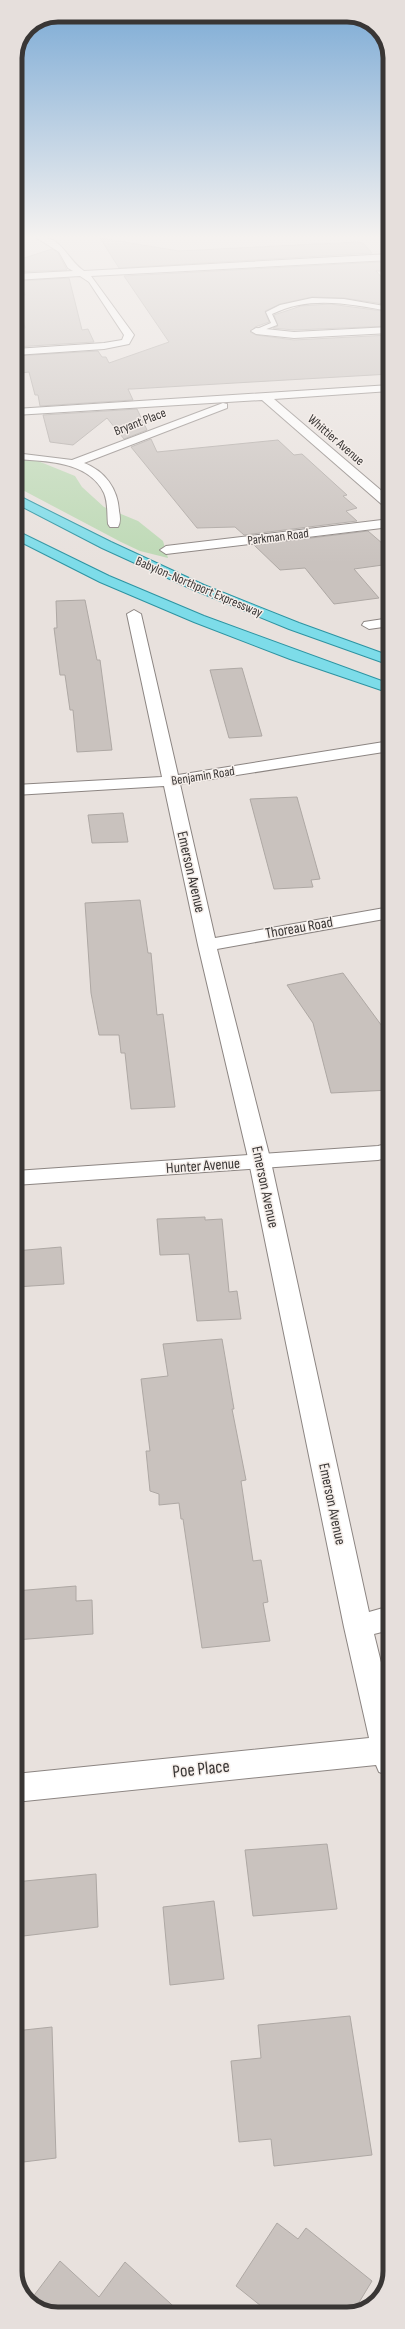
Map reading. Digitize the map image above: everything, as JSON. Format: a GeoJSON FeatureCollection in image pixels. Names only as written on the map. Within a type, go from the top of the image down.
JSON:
{"type":"FeatureCollection","features":[{"type":"Feature","properties":{"kind":"main road","name":"Babylon-Northport Expressway"},"geometry":{"type":"LineString","coordinates":[[22,502],[122,554],[173,577],[290,625],[383,658]]}},
{"type":"Feature","properties":{"kind":"main road","name":"Babylon-Northport Expressway"},"geometry":{"type":"LineString","coordinates":[[22,537],[96,574],[176,609],[383,686]]}},
{"type":"Feature","properties":{"kind":"street"},"geometry":{"type":"LineString","coordinates":[[22,352],[94,347]]}},
{"type":"Feature","properties":{"kind":"street"},"geometry":{"type":"LineString","coordinates":[[22,412],[383,388]]}},
{"type":"Feature","properties":{"kind":"street","name":"Bryant Place"},"geometry":{"type":"LineString","coordinates":[[72,464],[213,409],[264,396]]}},
{"type":"Feature","properties":{"kind":"street","name":"Whittier Avenue"},"geometry":{"type":"LineString","coordinates":[[264,396],[383,499]]}},
{"type":"Feature","properties":{"kind":"street","name":"Bryant Place"},"geometry":{"type":"LineString","coordinates":[[22,457],[72,464],[92,472],[103,480],[111,494],[114,524]]}},
{"type":"Feature","properties":{"kind":"street","name":"Parkman Road"},"geometry":{"type":"LineString","coordinates":[[166,550],[383,524]]}},
{"type":"Feature","properties":{"kind":"street","name":"Emerson Avenue"},"geometry":{"type":"LineString","coordinates":[[134,614],[170,781],[260,1162],[358,1627],[383,1731]]}},
{"type":"Feature","properties":{"kind":"street"},"geometry":{"type":"LineString","coordinates":[[369,625],[383,623]]}},
{"type":"Feature","properties":{"kind":"street","name":"Benjamin Road"},"geometry":{"type":"LineString","coordinates":[[22,790],[170,781],[383,747]]}},
{"type":"Feature","properties":{"kind":"street","name":"Thoreau Road"},"geometry":{"type":"LineString","coordinates":[[208,945],[383,913]]}},
{"type":"Feature","properties":{"kind":"street","name":"Hunter Avenue"},"geometry":{"type":"LineString","coordinates":[[22,1178],[260,1162],[383,1152]]}},
{"type":"Feature","properties":{"kind":"street"},"geometry":{"type":"LineString","coordinates":[[358,1627],[383,1620]]}},
{"type":"Feature","properties":{"kind":"street","name":"Poe Place"},"geometry":{"type":"LineString","coordinates":[[22,1787],[383,1757]]}},
{"type":"Feature","properties":{"kind":"green space"},"geometry":{"type":"Polygon","coordinates":[[[22,460],[38,461],[75,476],[82,487],[104,507],[138,521],[163,541],[168,558],[140,551],[22,490],[22,460]]]}},
{"type":"Feature","properties":{"kind":"building"},"geometry":{"type":"Polygon","coordinates":[[[156,347],[383,347],[383,374],[128,389],[133,400],[40,406],[38,395],[35,395],[29,372],[22,373],[22,356],[98,351],[102,357],[106,357],[109,363],[156,347]]]}},
{"type":"Feature","properties":{"kind":"building"},"geometry":{"type":"Polygon","coordinates":[[[137,409],[147,430],[124,439],[107,418],[73,445],[50,442],[43,415],[137,409]]]}},
{"type":"Feature","properties":{"kind":"building"},"geometry":{"type":"Polygon","coordinates":[[[151,439],[157,452],[278,440],[294,455],[302,454],[347,495],[343,496],[357,508],[346,511],[357,521],[244,535],[235,527],[197,528],[131,447],[151,439]]]}},
{"type":"Feature","properties":{"kind":"building"},"geometry":{"type":"Polygon","coordinates":[[[368,531],[383,544],[383,565],[354,569],[379,598],[334,604],[305,568],[280,570],[254,545],[368,531]]]}},
{"type":"Feature","properties":{"kind":"building"},"geometry":{"type":"Polygon","coordinates":[[[85,600],[97,660],[100,660],[112,750],[77,752],[73,710],[70,710],[65,675],[60,675],[54,628],[57,628],[56,601],[85,600]]]}},
{"type":"Feature","properties":{"kind":"building"},"geometry":{"type":"Polygon","coordinates":[[[242,668],[262,736],[229,738],[210,670],[242,668]]]}},
{"type":"Feature","properties":{"kind":"building"},"geometry":{"type":"Polygon","coordinates":[[[297,797],[320,879],[311,880],[313,887],[274,889],[250,799],[297,797]]]}},
{"type":"Feature","properties":{"kind":"building"},"geometry":{"type":"Polygon","coordinates":[[[123,813],[128,842],[92,843],[88,815],[123,813]]]}},
{"type":"Feature","properties":{"kind":"building"},"geometry":{"type":"Polygon","coordinates":[[[140,900],[148,953],[151,953],[157,1015],[163,1014],[175,1107],[131,1109],[125,1053],[121,1053],[119,1035],[99,1035],[91,993],[85,903],[140,900]]]}},
{"type":"Feature","properties":{"kind":"building"},"geometry":{"type":"Polygon","coordinates":[[[343,973],[383,1027],[383,1090],[331,1093],[313,1023],[287,985],[343,973]]]}},
{"type":"Feature","properties":{"kind":"building"},"geometry":{"type":"Polygon","coordinates":[[[205,1217],[205,1220],[222,1219],[229,1292],[237,1291],[241,1319],[197,1321],[189,1254],[160,1255],[157,1219],[205,1217]]]}},
{"type":"Feature","properties":{"kind":"building"},"geometry":{"type":"Polygon","coordinates":[[[61,1247],[64,1284],[22,1287],[22,1250],[61,1247]]]}},
{"type":"Feature","properties":{"kind":"building"},"geometry":{"type":"Polygon","coordinates":[[[222,1339],[234,1409],[232,1409],[246,1480],[241,1481],[253,1561],[261,1560],[268,1602],[263,1603],[270,1641],[202,1648],[183,1519],[181,1519],[179,1503],[159,1505],[159,1494],[150,1491],[146,1451],[150,1451],[141,1379],[168,1376],[163,1344],[222,1339]]]}},
{"type":"Feature","properties":{"kind":"building"},"geometry":{"type":"Polygon","coordinates":[[[76,1586],[76,1601],[92,1600],[93,1634],[22,1639],[22,1590],[76,1586]]]}},
{"type":"Feature","properties":{"kind":"building"},"geometry":{"type":"Polygon","coordinates":[[[327,1844],[337,1909],[253,1916],[245,1850],[327,1844]]]}},
{"type":"Feature","properties":{"kind":"building"},"geometry":{"type":"Polygon","coordinates":[[[96,1874],[98,1927],[22,1936],[22,1881],[96,1874]]]}},
{"type":"Feature","properties":{"kind":"building"},"geometry":{"type":"Polygon","coordinates":[[[214,1901],[224,1979],[170,1985],[163,1907],[214,1901]]]}},
{"type":"Feature","properties":{"kind":"building"},"geometry":{"type":"Polygon","coordinates":[[[350,2016],[372,2155],[274,2166],[271,2139],[239,2142],[231,2061],[261,2058],[258,2025],[350,2016]]]}},
{"type":"Feature","properties":{"kind":"building"},"geometry":{"type":"Polygon","coordinates":[[[52,2027],[56,2158],[22,2162],[22,2030],[52,2027]]]}},
{"type":"Feature","properties":{"kind":"building"},"geometry":{"type":"Polygon","coordinates":[[[277,2223],[298,2239],[306,2228],[372,2281],[357,2306],[352,2307],[262,2307],[236,2286],[277,2223]]]}},
{"type":"Feature","properties":{"kind":"building"},"geometry":{"type":"Polygon","coordinates":[[[60,2261],[99,2297],[125,2262],[174,2307],[56,2307],[44,2304],[33,2297],[60,2261]]]}}]}
